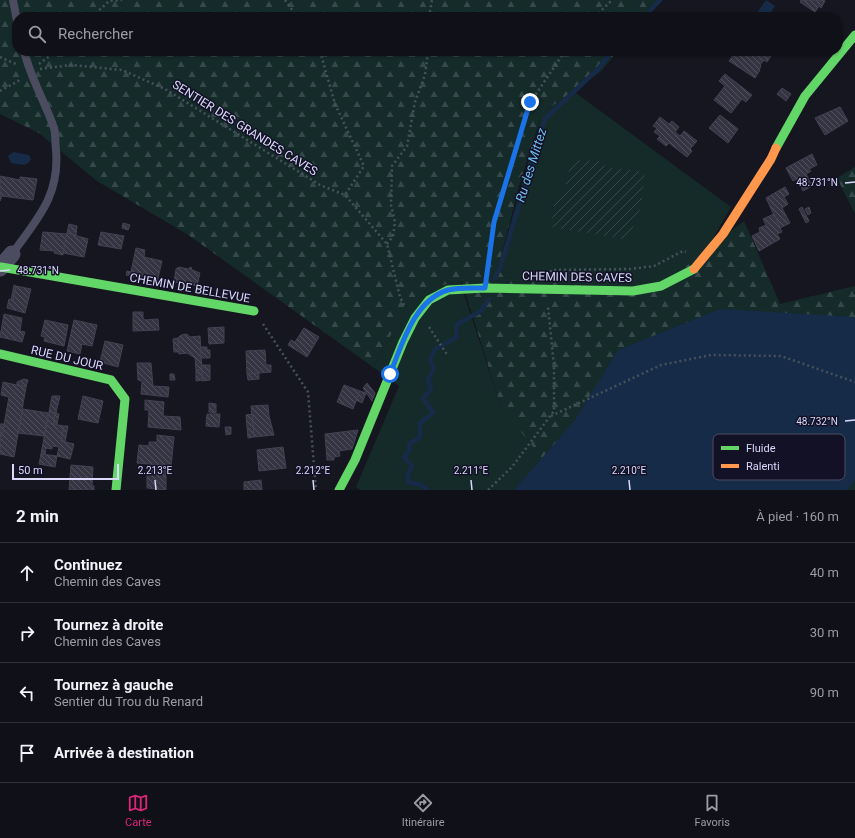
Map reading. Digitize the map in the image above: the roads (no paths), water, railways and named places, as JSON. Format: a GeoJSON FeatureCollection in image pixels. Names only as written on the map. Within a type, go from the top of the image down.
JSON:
{"type":"FeatureCollection","features":[{"type":"Feature","properties":{"kind":"street","name":"CHEMIN DES CAVES"},"geometry":{"type":"LineString","coordinates":[[843,50],[855,35]]}},
{"type":"Feature","properties":{"kind":"street","name":"CHEMIN DES CAVES"},"geometry":{"type":"LineString","coordinates":[[340,489],[355,460],[403,342],[418,314],[429,300],[448,290],[485,288],[548,288],[633,291],[661,286],[696,268],[722,234],[771,159],[781,137],[806,96],[838,56]]}},
{"type":"Feature","properties":{"kind":"street","name":"CHEMIN DE BELLEVUE"},"geometry":{"type":"LineString","coordinates":[[4,263],[254,311]]}},
{"type":"Feature","properties":{"kind":"street","name":"RUE DU JOUR"},"geometry":{"type":"LineString","coordinates":[[0,354],[111,380],[125,399],[116,490]]}},
{"type":"Feature","properties":{"kind":"lane"},"geometry":{"type":"LineString","coordinates":[[13,0],[15,12]]}},
{"type":"Feature","properties":{"kind":"lane"},"geometry":{"type":"LineString","coordinates":[[4,263],[46,206],[54,186],[57,165],[54,130],[28,69],[25,56]]}},
{"type":"Feature","properties":{"kind":"water"},"geometry":{"type":"Polygon","coordinates":[[[766,0],[775,6],[771,12],[758,12],[766,0]]]}},
{"type":"Feature","properties":{"kind":"water"},"geometry":{"type":"Polygon","coordinates":[[[13,152],[29,155],[31,159],[27,164],[20,165],[11,163],[8,156],[13,152]]]}},
{"type":"Feature","properties":{"kind":"water"},"geometry":{"type":"Polygon","coordinates":[[[720,309],[855,317],[855,480],[847,490],[514,490],[575,420],[618,350],[720,309]]]}},
{"type":"Feature","properties":{"kind":"waterway","name":"Ru des Mittez"},"geometry":{"type":"LineString","coordinates":[[649,12],[660,0]]}},
{"type":"Feature","properties":{"kind":"waterway","name":"Ru des Mittez"},"geometry":{"type":"LineString","coordinates":[[495,278],[500,268],[545,119],[598,69],[608,56]]}},
{"type":"Feature","properties":{"kind":"waterway","name":"Ru des Mittez"},"geometry":{"type":"LineString","coordinates":[[428,490],[421,485],[408,482],[407,476],[412,466],[404,457],[410,450],[409,444],[420,437],[420,423],[433,413],[423,398],[431,389],[428,378],[434,369],[430,360],[435,349],[457,337],[456,325],[481,311],[489,299]]}}]}
